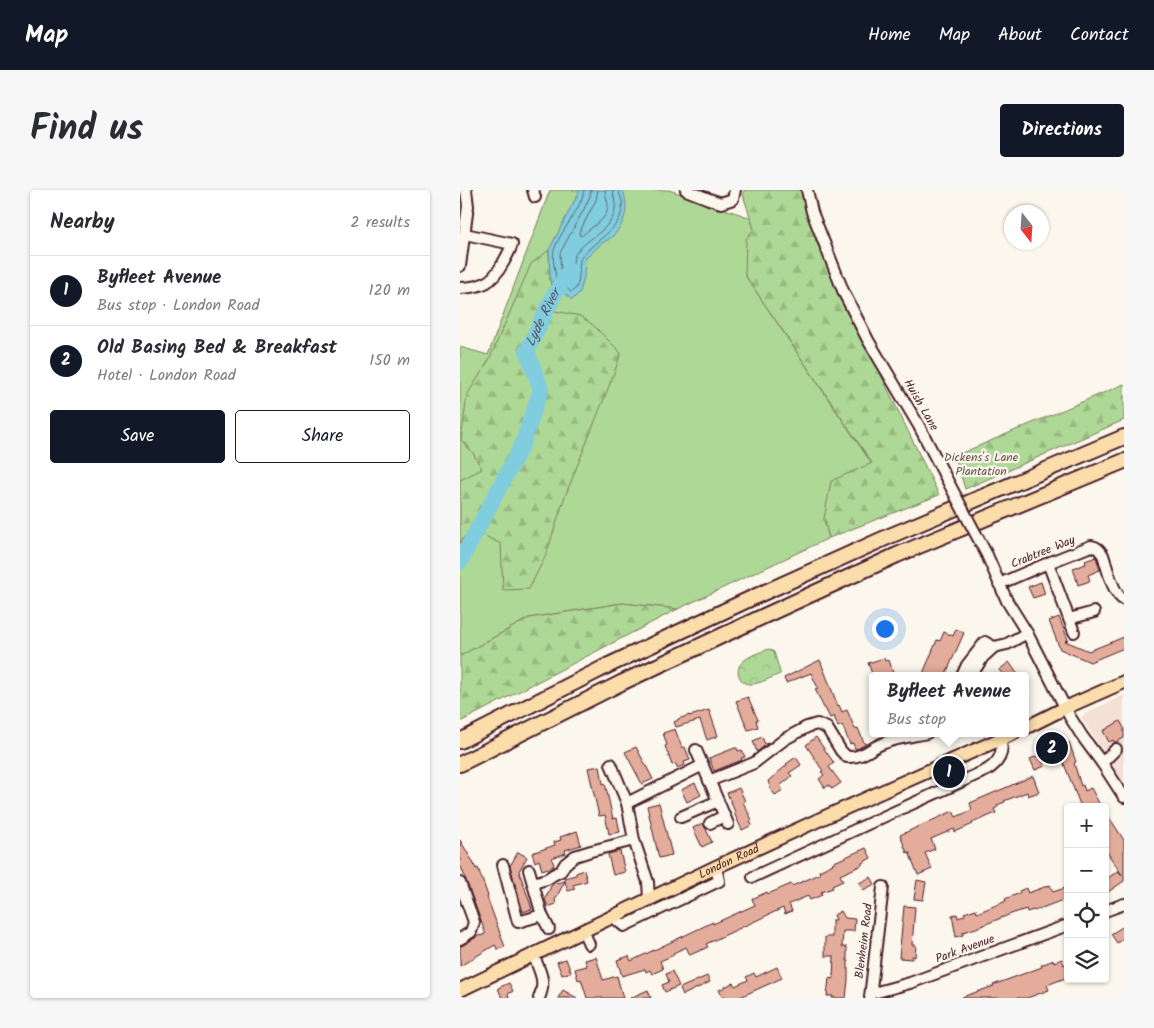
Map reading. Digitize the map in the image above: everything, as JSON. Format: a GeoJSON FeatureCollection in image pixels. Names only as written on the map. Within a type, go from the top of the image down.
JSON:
{"type":"FeatureCollection","features":[{"type":"Feature","properties":{"kind":"highway"},"geometry":{"type":"LineString","coordinates":[[460,741],[609,666],[763,594],[892,535],[1124,437]]}},
{"type":"Feature","properties":{"kind":"highway"},"geometry":{"type":"LineString","coordinates":[[460,764],[621,683],[782,608],[897,556],[1124,461]]}},
{"type":"Feature","properties":{"kind":"main road"},"geometry":{"type":"LineString","coordinates":[[1029,726],[1124,682]]}},
{"type":"Feature","properties":{"kind":"main road","name":"London Road"},"geometry":{"type":"LineString","coordinates":[[460,990],[649,898],[1006,737]]}},
{"type":"Feature","properties":{"kind":"street"},"geometry":{"type":"LineString","coordinates":[[686,190],[721,203],[734,194],[738,209]]}},
{"type":"Feature","properties":{"kind":"street","name":"Huish Lane"},"geometry":{"type":"LineString","coordinates":[[807,190],[812,212],[844,293],[868,340],[919,426],[987,555],[1007,601],[1027,633],[1065,708],[1124,797]]}},
{"type":"Feature","properties":{"kind":"street"},"geometry":{"type":"LineString","coordinates":[[460,266],[468,206],[463,191]]}},
{"type":"Feature","properties":{"kind":"street"},"geometry":{"type":"LineString","coordinates":[[460,288],[472,287],[491,280],[497,274],[511,250],[512,244],[465,234]]}},
{"type":"Feature","properties":{"kind":"street","name":"Crabtree Way"},"geometry":{"type":"LineString","coordinates":[[999,584],[1090,546],[1096,547],[1103,555],[1115,591],[1124,600]]}},
{"type":"Feature","properties":{"kind":"street"},"geometry":{"type":"LineString","coordinates":[[1048,562],[1074,632]]}},
{"type":"Feature","properties":{"kind":"street"},"geometry":{"type":"LineString","coordinates":[[1069,619],[1094,612]]}},
{"type":"Feature","properties":{"kind":"street"},"geometry":{"type":"LineString","coordinates":[[974,672],[983,658],[994,647],[1007,644],[1027,633]]}},
{"type":"Feature","properties":{"kind":"street"},"geometry":{"type":"LineString","coordinates":[[964,672],[985,642],[994,647]]}},
{"type":"Feature","properties":{"kind":"street"},"geometry":{"type":"LineString","coordinates":[[709,781],[754,763],[785,739],[808,726],[817,724],[827,728],[841,751],[847,757],[854,758],[863,755],[884,742],[908,737]]}},
{"type":"Feature","properties":{"kind":"street","name":"London Road"},"geometry":{"type":"LineString","coordinates":[[753,877],[987,770],[996,764],[1001,753],[1002,742],[1000,740]]}},
{"type":"Feature","properties":{"kind":"street"},"geometry":{"type":"LineString","coordinates":[[1102,763],[1116,749]]}},
{"type":"Feature","properties":{"kind":"street"},"geometry":{"type":"LineString","coordinates":[[696,750],[726,820],[710,823]]}},
{"type":"Feature","properties":{"kind":"street"},"geometry":{"type":"LineString","coordinates":[[611,764],[627,803],[634,840],[647,876],[649,898]]}},
{"type":"Feature","properties":{"kind":"street"},"geometry":{"type":"LineString","coordinates":[[627,803],[702,765]]}},
{"type":"Feature","properties":{"kind":"street"},"geometry":{"type":"LineString","coordinates":[[682,817],[718,801]]}},
{"type":"Feature","properties":{"kind":"street"},"geometry":{"type":"LineString","coordinates":[[533,883],[554,876],[575,856],[634,840]]}},
{"type":"Feature","properties":{"kind":"street"},"geometry":{"type":"LineString","coordinates":[[503,865],[518,922],[542,915]]}},
{"type":"Feature","properties":{"kind":"street"},"geometry":{"type":"LineString","coordinates":[[612,916],[624,926],[719,881],[716,867]]}},
{"type":"Feature","properties":{"kind":"street"},"geometry":{"type":"LineString","coordinates":[[529,870],[542,915],[549,929]]}},
{"type":"Feature","properties":{"kind":"street"},"geometry":{"type":"LineString","coordinates":[[460,883],[474,922],[471,932],[460,939]]}},
{"type":"Feature","properties":{"kind":"street","name":"Blenheim Road"},"geometry":{"type":"LineString","coordinates":[[870,994],[883,887]]}},
{"type":"Feature","properties":{"kind":"street"},"geometry":{"type":"LineString","coordinates":[[1109,910],[1124,904]]}},
{"type":"Feature","properties":{"kind":"street","name":"Park Avenue"},"geometry":{"type":"LineString","coordinates":[[870,994],[910,983],[1064,926]]}},
{"type":"Feature","properties":{"kind":"street"},"geometry":{"type":"LineString","coordinates":[[583,930],[589,944]]}},
{"type":"Feature","properties":{"kind":"street"},"geometry":{"type":"LineString","coordinates":[[533,954],[543,985],[539,998]]}},
{"type":"Feature","properties":{"kind":"shaded area"},"geometry":{"type":"Polygon","coordinates":[[[1124,695],[1124,784],[1081,717],[1124,695]]]}},
{"type":"Feature","properties":{"kind":"green space"},"geometry":{"type":"Polygon","coordinates":[[[550,190],[669,190],[751,218],[754,229],[745,275],[872,464],[824,519],[829,538],[678,609],[622,603],[529,618],[460,656],[460,347],[488,355],[550,190]]]}},
{"type":"Feature","properties":{"kind":"green space"},"geometry":{"type":"Polygon","coordinates":[[[744,190],[802,190],[816,241],[939,495],[829,538],[824,519],[831,481],[872,463],[745,275],[746,239],[754,229],[743,195],[744,190]]]}},
{"type":"Feature","properties":{"kind":"green space"},"geometry":{"type":"Polygon","coordinates":[[[549,250],[550,280],[555,311],[580,316],[593,325],[621,353],[564,499],[546,555],[529,589],[503,590],[501,544],[471,529],[460,542],[460,480],[482,469],[473,453],[461,440],[467,395],[489,360],[531,264],[549,250]]]}},
{"type":"Feature","properties":{"kind":"green space","name":"Dickens's Lane Plantation"},"geometry":{"type":"Polygon","coordinates":[[[1124,384],[1124,420],[965,489],[955,456],[1124,384]]]}},
{"type":"Feature","properties":{"kind":"green space"},"geometry":{"type":"Polygon","coordinates":[[[622,603],[678,609],[460,722],[460,656],[529,618],[622,603]]]}},
{"type":"Feature","properties":{"kind":"green space"},"geometry":{"type":"Polygon","coordinates":[[[769,649],[774,652],[780,674],[758,683],[748,684],[743,682],[738,672],[742,662],[752,655],[769,649]]]}},
{"type":"Feature","properties":{"kind":"water"},"geometry":{"type":"Polygon","coordinates":[[[580,190],[623,190],[626,209],[623,221],[617,231],[585,259],[584,277],[580,292],[572,300],[550,280],[549,250],[580,190]]]}},
{"type":"Feature","properties":{"kind":"building"},"geometry":{"type":"Polygon","coordinates":[[[1096,557],[1100,570],[1088,575],[1090,581],[1078,585],[1073,568],[1086,564],[1085,561],[1096,557]]]}},
{"type":"Feature","properties":{"kind":"building"},"geometry":{"type":"Polygon","coordinates":[[[1041,582],[1045,594],[1033,598],[1028,587],[1041,582]]]}},
{"type":"Feature","properties":{"kind":"building"},"geometry":{"type":"Polygon","coordinates":[[[1059,617],[1068,640],[1065,641],[1089,651],[1124,637],[1124,648],[1090,662],[1060,649],[1049,621],[1059,617]]]}},
{"type":"Feature","properties":{"kind":"building"},"geometry":{"type":"Polygon","coordinates":[[[956,629],[964,633],[947,672],[924,672],[937,640],[940,641],[944,632],[953,636],[956,629]]]}},
{"type":"Feature","properties":{"kind":"building"},"geometry":{"type":"Polygon","coordinates":[[[884,658],[885,661],[889,660],[893,672],[871,672],[868,663],[884,658]]]}},
{"type":"Feature","properties":{"kind":"building"},"geometry":{"type":"Polygon","coordinates":[[[820,660],[838,706],[842,712],[847,710],[855,729],[858,728],[864,743],[866,743],[859,748],[855,749],[853,743],[850,744],[842,725],[838,727],[834,716],[830,718],[815,689],[818,688],[811,673],[786,683],[784,678],[820,660]]]}},
{"type":"Feature","properties":{"kind":"building"},"geometry":{"type":"Polygon","coordinates":[[[1009,662],[1016,672],[1001,672],[999,670],[1009,662]]]}},
{"type":"Feature","properties":{"kind":"building"},"geometry":{"type":"Polygon","coordinates":[[[748,697],[758,720],[756,720],[758,727],[748,730],[736,701],[748,697]]]}},
{"type":"Feature","properties":{"kind":"building"},"geometry":{"type":"Polygon","coordinates":[[[709,710],[718,736],[707,740],[700,720],[676,727],[674,722],[678,719],[709,710]]]}},
{"type":"Feature","properties":{"kind":"building"},"geometry":{"type":"Polygon","coordinates":[[[1120,721],[1124,728],[1124,738],[1116,742],[1113,740],[1109,742],[1103,731],[1120,721]]]}},
{"type":"Feature","properties":{"kind":"building"},"geometry":{"type":"Polygon","coordinates":[[[675,729],[682,748],[685,747],[690,760],[684,762],[685,765],[677,768],[676,764],[672,765],[665,746],[667,745],[663,733],[675,729]]]}},
{"type":"Feature","properties":{"kind":"building"},"geometry":{"type":"Polygon","coordinates":[[[762,737],[765,744],[768,743],[757,752],[753,741],[762,737]]]}},
{"type":"Feature","properties":{"kind":"building"},"geometry":{"type":"Polygon","coordinates":[[[816,737],[834,763],[829,767],[841,783],[832,789],[829,785],[825,788],[819,779],[824,775],[821,772],[823,771],[806,745],[816,737]]]}},
{"type":"Feature","properties":{"kind":"building"},"geometry":{"type":"Polygon","coordinates":[[[1069,742],[1081,786],[1083,785],[1085,791],[1091,788],[1099,803],[1079,803],[1057,746],[1069,742]]]}},
{"type":"Feature","properties":{"kind":"building"},"geometry":{"type":"Polygon","coordinates":[[[636,747],[653,779],[642,784],[625,752],[636,747]]]}},
{"type":"Feature","properties":{"kind":"building"},"geometry":{"type":"Polygon","coordinates":[[[735,748],[738,751],[742,750],[745,757],[714,771],[709,758],[735,748]]]}},
{"type":"Feature","properties":{"kind":"building"},"geometry":{"type":"Polygon","coordinates":[[[1040,755],[1045,766],[1035,770],[1030,759],[1040,755]]]}},
{"type":"Feature","properties":{"kind":"building"},"geometry":{"type":"Polygon","coordinates":[[[796,757],[801,765],[789,773],[792,776],[780,786],[783,790],[775,795],[768,781],[796,757]]]}},
{"type":"Feature","properties":{"kind":"building"},"geometry":{"type":"Polygon","coordinates":[[[600,766],[613,819],[617,818],[620,832],[609,834],[605,815],[599,816],[588,768],[600,766]]]}},
{"type":"Feature","properties":{"kind":"building"},"geometry":{"type":"Polygon","coordinates":[[[1033,776],[1039,792],[1028,796],[1027,792],[1004,801],[994,809],[996,813],[955,832],[954,829],[931,839],[935,849],[925,853],[932,869],[918,875],[900,835],[953,811],[956,817],[972,810],[970,803],[1033,776]]]}},
{"type":"Feature","properties":{"kind":"building"},"geometry":{"type":"Polygon","coordinates":[[[695,783],[701,795],[687,802],[681,790],[695,783]]]}},
{"type":"Feature","properties":{"kind":"building"},"geometry":{"type":"Polygon","coordinates":[[[739,788],[745,801],[743,802],[752,820],[750,821],[752,825],[742,830],[727,793],[739,788]]]}},
{"type":"Feature","properties":{"kind":"building"},"geometry":{"type":"Polygon","coordinates":[[[659,803],[672,855],[659,858],[647,806],[659,803]]]}},
{"type":"Feature","properties":{"kind":"building"},"geometry":{"type":"Polygon","coordinates":[[[1109,817],[1124,840],[1124,881],[1109,891],[1109,877],[1118,871],[1122,875],[1109,855],[1109,817]]]}},
{"type":"Feature","properties":{"kind":"building"},"geometry":{"type":"Polygon","coordinates":[[[703,823],[712,842],[702,847],[693,828],[703,823]]]}},
{"type":"Feature","properties":{"kind":"building"},"geometry":{"type":"Polygon","coordinates":[[[577,831],[581,845],[565,850],[566,853],[552,858],[554,866],[542,870],[539,860],[535,862],[532,853],[555,845],[554,842],[561,840],[560,837],[577,831]]]}},
{"type":"Feature","properties":{"kind":"building"},"geometry":{"type":"Polygon","coordinates":[[[460,840],[476,869],[478,868],[505,947],[497,949],[495,945],[460,966],[460,947],[485,934],[485,932],[460,864],[460,840]]]}},
{"type":"Feature","properties":{"kind":"building"},"geometry":{"type":"Polygon","coordinates":[[[866,848],[871,858],[862,863],[862,865],[840,875],[843,881],[832,886],[833,888],[821,892],[822,895],[810,900],[808,896],[789,904],[792,911],[785,914],[783,908],[706,944],[708,947],[690,955],[686,947],[660,961],[663,969],[652,974],[650,970],[646,972],[645,969],[622,976],[617,960],[629,956],[631,961],[713,922],[713,924],[755,905],[752,899],[767,892],[768,894],[791,884],[792,886],[820,874],[819,871],[832,863],[866,848]]]}},
{"type":"Feature","properties":{"kind":"building"},"geometry":{"type":"Polygon","coordinates":[[[620,851],[625,872],[613,875],[608,854],[620,851]]]}},
{"type":"Feature","properties":{"kind":"building"},"geometry":{"type":"Polygon","coordinates":[[[518,852],[527,857],[519,871],[532,909],[523,912],[510,866],[518,852]]]}},
{"type":"Feature","properties":{"kind":"building"},"geometry":{"type":"Polygon","coordinates":[[[584,870],[587,881],[573,885],[575,889],[568,891],[564,878],[576,875],[576,873],[584,870]]]}},
{"type":"Feature","properties":{"kind":"building"},"geometry":{"type":"Polygon","coordinates":[[[871,877],[875,884],[863,890],[859,883],[871,877]]]}},
{"type":"Feature","properties":{"kind":"building"},"geometry":{"type":"Polygon","coordinates":[[[917,880],[926,882],[923,900],[914,899],[917,880]]]}},
{"type":"Feature","properties":{"kind":"building"},"geometry":{"type":"Polygon","coordinates":[[[565,881],[555,900],[556,904],[548,907],[545,899],[552,884],[565,881]]]}},
{"type":"Feature","properties":{"kind":"building"},"geometry":{"type":"Polygon","coordinates":[[[1050,885],[1053,892],[1064,888],[1064,900],[1034,911],[1027,912],[1026,909],[1011,914],[963,932],[963,935],[956,937],[952,915],[957,914],[958,918],[965,915],[964,913],[976,909],[977,913],[1006,901],[1005,899],[1020,893],[1019,891],[1026,888],[1028,893],[1050,885]]]}},
{"type":"Feature","properties":{"kind":"building"},"geometry":{"type":"Polygon","coordinates":[[[904,906],[915,907],[912,945],[916,945],[915,957],[912,956],[912,959],[899,958],[904,906]]]}},
{"type":"Feature","properties":{"kind":"building"},"geometry":{"type":"Polygon","coordinates":[[[841,911],[845,918],[855,919],[854,931],[843,931],[842,947],[847,947],[848,961],[846,998],[832,998],[833,996],[827,996],[829,978],[833,979],[834,956],[825,956],[825,937],[832,937],[832,920],[836,920],[834,915],[841,911]]]}},
{"type":"Feature","properties":{"kind":"building"},"geometry":{"type":"Polygon","coordinates":[[[1124,926],[1124,938],[1117,943],[1111,934],[1124,926]]]}},
{"type":"Feature","properties":{"kind":"building"},"geometry":{"type":"Polygon","coordinates":[[[596,957],[603,980],[617,976],[623,998],[587,998],[581,979],[578,980],[575,969],[587,966],[585,960],[596,957]]]}},
{"type":"Feature","properties":{"kind":"building"},"geometry":{"type":"Polygon","coordinates":[[[566,959],[571,972],[562,975],[557,962],[566,959]]]}},
{"type":"Feature","properties":{"kind":"building"},"geometry":{"type":"Polygon","coordinates":[[[1062,959],[1064,979],[1047,985],[1049,990],[1027,998],[962,997],[1042,967],[1041,965],[1054,960],[1054,962],[1062,959]]]}},
{"type":"Feature","properties":{"kind":"building"},"geometry":{"type":"Polygon","coordinates":[[[777,967],[782,978],[738,998],[723,998],[719,990],[733,983],[735,986],[748,980],[746,977],[754,973],[756,977],[777,967]]]}},
{"type":"Feature","properties":{"kind":"building"},"geometry":{"type":"Polygon","coordinates":[[[672,971],[679,986],[665,992],[662,985],[669,982],[666,974],[672,971]]]}},
{"type":"Feature","properties":{"kind":"building"},"geometry":{"type":"Polygon","coordinates":[[[707,976],[710,982],[683,995],[680,988],[707,976]]]}},
{"type":"Feature","properties":{"kind":"building"},"geometry":{"type":"Polygon","coordinates":[[[509,983],[513,991],[508,994],[509,998],[502,998],[498,988],[509,983]]]}},
{"type":"Feature","properties":{"kind":"building"},"geometry":{"type":"Polygon","coordinates":[[[563,990],[577,998],[558,998],[563,990]]]}},
{"type":"Feature","properties":{"kind":"building"},"geometry":{"type":"Polygon","coordinates":[[[648,990],[651,998],[630,998],[648,990]]]}},
{"type":"Feature","properties":{"kind":"waterway","name":"Lyde River"},"geometry":{"type":"LineString","coordinates":[[460,562],[522,445],[541,389],[527,351],[553,297],[569,271]]}},
{"type":"Feature","properties":{"kind":"place","name":"Old Basing Bed & Breakfast"},"geometry":{"type":"Point","coordinates":[1052,748]}},
{"type":"Feature","properties":{"kind":"place","name":"Byfleet Avenue"},"geometry":{"type":"Point","coordinates":[949,772]}}]}
